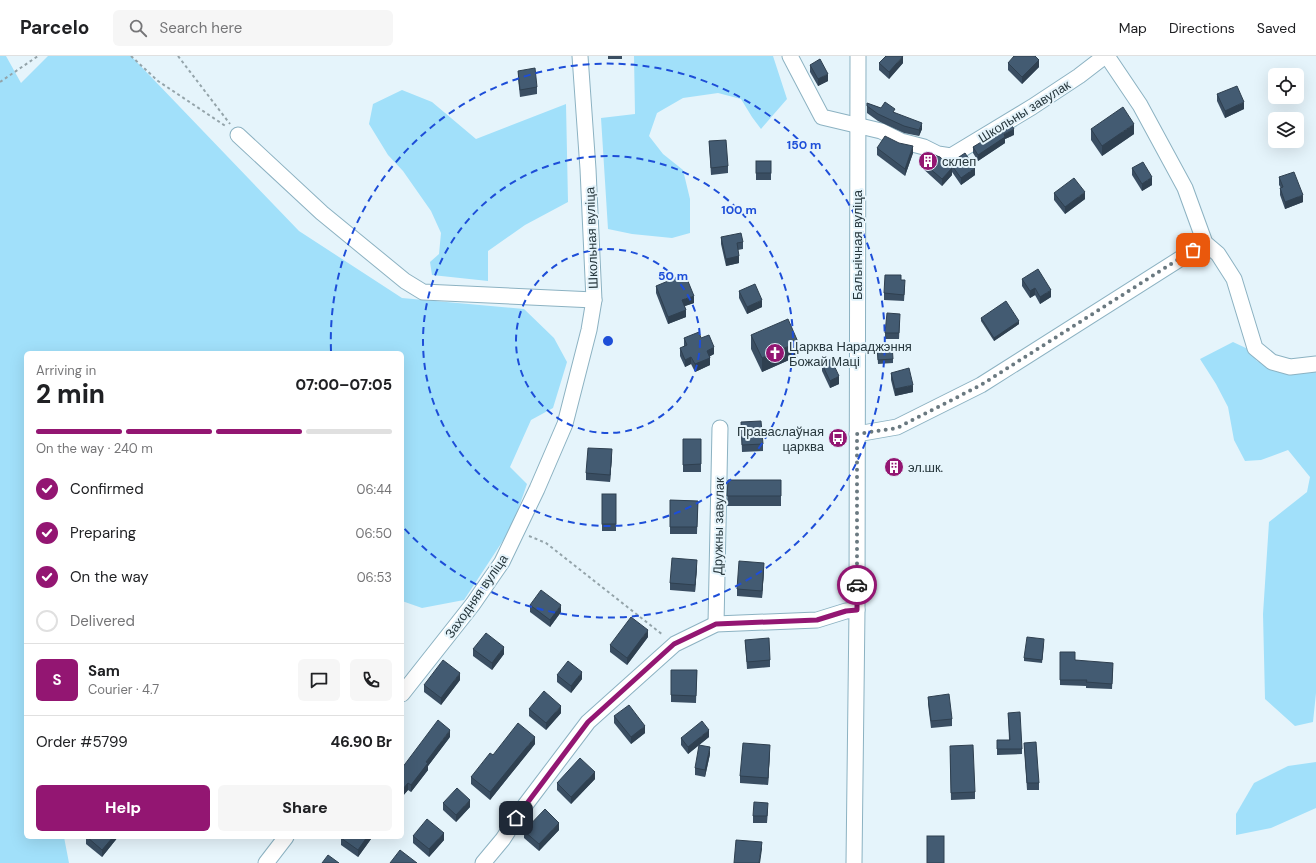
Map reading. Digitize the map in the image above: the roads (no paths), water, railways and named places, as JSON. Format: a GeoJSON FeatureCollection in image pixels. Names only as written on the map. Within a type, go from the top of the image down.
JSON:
{"type":"FeatureCollection","features":[{"type":"Feature","properties":{"kind":"street","name":"Школьная вуліца"},"geometry":{"type":"LineString","coordinates":[[566,420],[589,330],[594,300],[588,169],[580,56]]}},
{"type":"Feature","properties":{"kind":"street","name":"Школьны завулак"},"geometry":{"type":"LineString","coordinates":[[790,56],[822,117],[881,131],[901,141],[924,147],[938,154],[951,156],[1032,107],[1106,56]]}},
{"type":"Feature","properties":{"kind":"street","name":"Бальнічная вуліца"},"geometry":{"type":"LineString","coordinates":[[854,863],[857,640],[858,56]]}},
{"type":"Feature","properties":{"kind":"street"},"geometry":{"type":"LineString","coordinates":[[1106,56],[1153,127],[1185,188],[1205,243],[1218,254],[1234,279],[1255,348],[1272,362],[1290,367],[1316,364]]}},
{"type":"Feature","properties":{"kind":"street"},"geometry":{"type":"LineString","coordinates":[[238,135],[322,213],[405,281],[424,292],[594,300]]}},
{"type":"Feature","properties":{"kind":"street"},"geometry":{"type":"LineString","coordinates":[[857,434],[897,428],[981,385],[1205,243]]}},
{"type":"Feature","properties":{"kind":"street","name":"Заходняя вуліца"},"geometry":{"type":"LineString","coordinates":[[404,691],[472,604],[502,562],[566,420]]}},
{"type":"Feature","properties":{"kind":"street","name":"Дружны завулак"},"geometry":{"type":"LineString","coordinates":[[716,624],[720,428]]}},
{"type":"Feature","properties":{"kind":"street"},"geometry":{"type":"LineString","coordinates":[[484,861],[504,839],[523,808],[588,722],[674,644],[716,624],[817,620],[846,611],[857,610]]}},
{"type":"Feature","properties":{"kind":"street"},"geometry":{"type":"LineString","coordinates":[[266,863],[284,839]]}},
{"type":"Feature","properties":{"kind":"place","name":"склеп"},"geometry":{"type":"Point","coordinates":[928,161]}},
{"type":"Feature","properties":{"kind":"place","name":"Царква Нараджэння Божай Маці"},"geometry":{"type":"Point","coordinates":[775,353]}},
{"type":"Feature","properties":{"kind":"place","name":"Праваслаўная царква"},"geometry":{"type":"Point","coordinates":[838,438]}},
{"type":"Feature","properties":{"kind":"place","name":"эл.шк."},"geometry":{"type":"Point","coordinates":[894,467]}}]}
